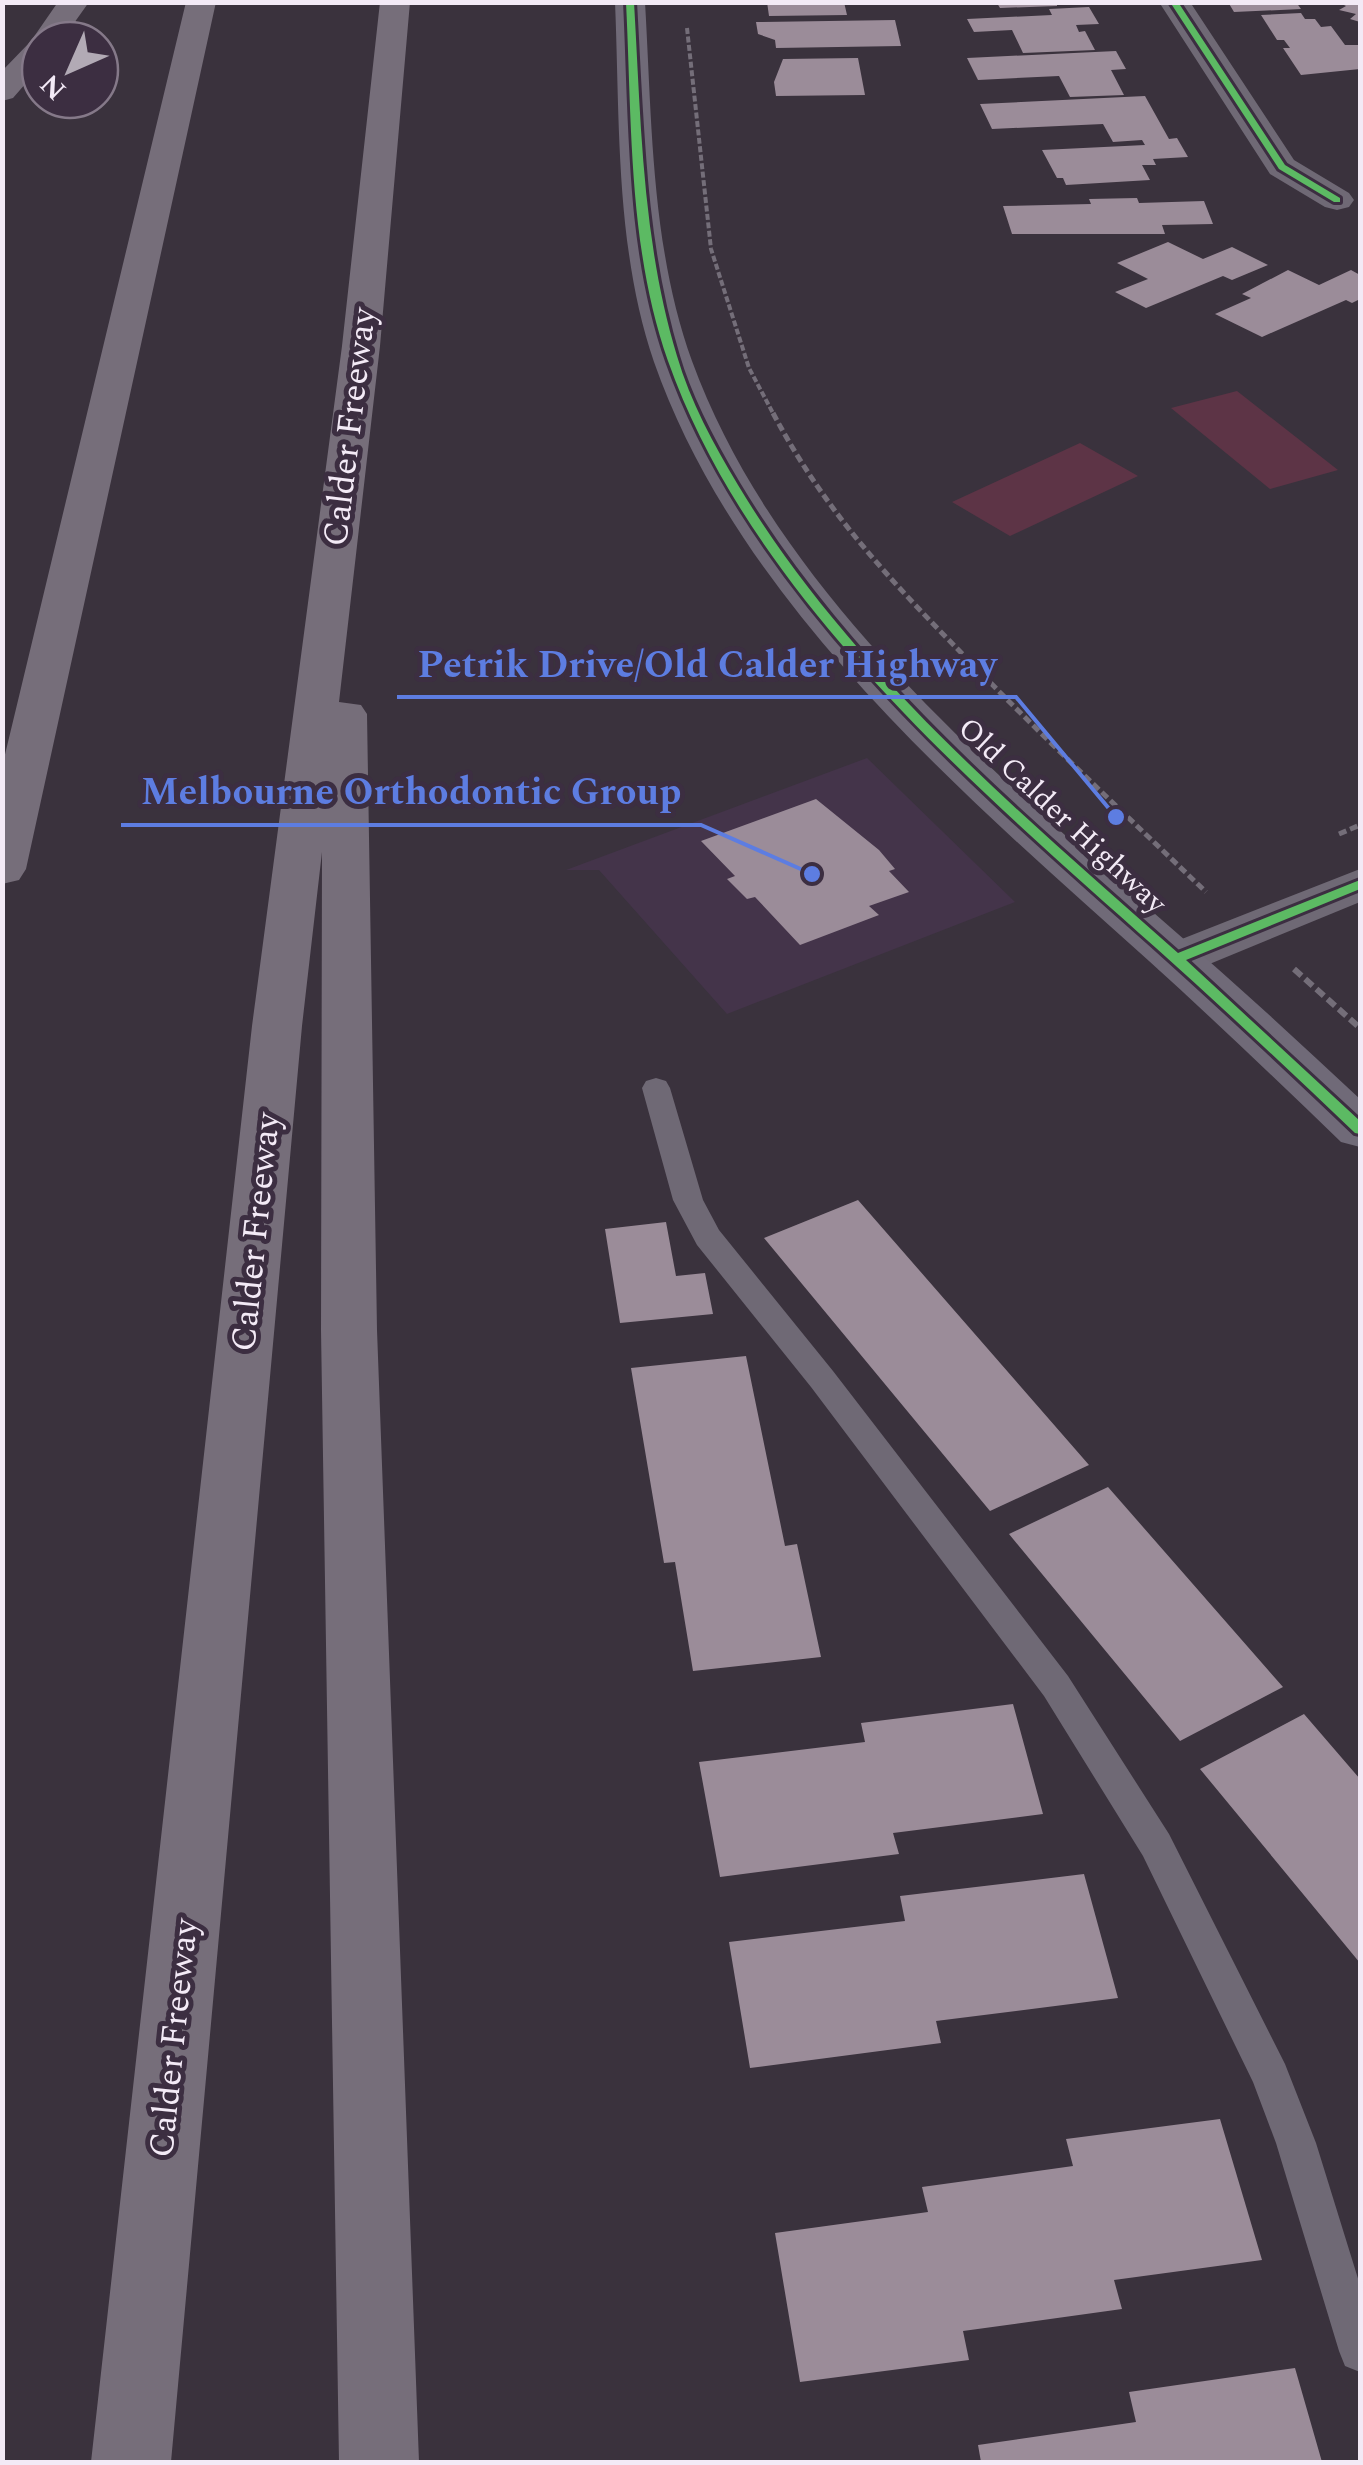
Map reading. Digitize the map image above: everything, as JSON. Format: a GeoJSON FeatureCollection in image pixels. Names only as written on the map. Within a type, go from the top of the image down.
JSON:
{"type":"FeatureCollection","features":[{"type":"Feature","properties":{"kind":"highway"},"geometry":{"type":"LineString","coordinates":[[2,869],[201,2]]}},
{"type":"Feature","properties":{"kind":"highway","name":"Calder Freeway"},"geometry":{"type":"LineString","coordinates":[[131,2462],[276,1026],[361,346],[395,2]]}},
{"type":"Feature","properties":{"kind":"highway"},"geometry":{"type":"LineString","coordinates":[[2,90],[20,70]]}},
{"type":"Feature","properties":{"kind":"highway"},"geometry":{"type":"LineString","coordinates":[[361,346],[345,724],[349,1310],[379,2462]]}},
{"type":"Feature","properties":{"kind":"main road","name":"Old Calder Highway"},"geometry":{"type":"LineString","coordinates":[[630,2],[644,241],[652,284],[674,364],[720,465],[794,575],[886,683],[1013,810],[1360,1129]]}},
{"type":"Feature","properties":{"kind":"street"},"geometry":{"type":"LineString","coordinates":[[1174,2],[1282,167],[1337,200]]}},
{"type":"Feature","properties":{"kind":"street"},"geometry":{"type":"LineString","coordinates":[[1177,959],[1360,884]]}},
{"type":"Feature","properties":{"kind":"lane"},"geometry":{"type":"LineString","coordinates":[[656,1088],[688,1200],[708,1238],[822,1378],[875,1453],[1056,1686],[1156,1845],[1272,2077],[1360,2351]]}},
{"type":"Feature","properties":{"kind":"path"},"geometry":{"type":"LineString","coordinates":[[686,16],[712,249],[749,368],[802,470],[852,538],[911,602],[1174,864],[1360,1028]]}},
{"type":"Feature","properties":{"kind":"shaded area"},"geometry":{"type":"Polygon","coordinates":[[[1237,391],[1338,470],[1270,489],[1171,408],[1237,391]]]}},
{"type":"Feature","properties":{"kind":"shaded area"},"geometry":{"type":"Polygon","coordinates":[[[1080,443],[1138,476],[1010,536],[952,502],[1080,443]]]}},
{"type":"Feature","properties":{"kind":"shaded area"},"geometry":{"type":"Polygon","coordinates":[[[867,758],[1015,902],[727,1014],[599,870],[566,870],[867,758]]]}},
{"type":"Feature","properties":{"kind":"building"},"geometry":{"type":"Polygon","coordinates":[[[767,2],[844,2],[847,15],[769,16],[767,2]]]}},
{"type":"Feature","properties":{"kind":"building"},"geometry":{"type":"Polygon","coordinates":[[[1228,2],[1296,2],[1301,9],[1234,12],[1228,2]]]}},
{"type":"Feature","properties":{"kind":"building"},"geometry":{"type":"Polygon","coordinates":[[[1338,2],[1360,2],[1360,22],[1350,19],[1356,14],[1339,10],[1346,6],[1338,2]]]}},
{"type":"Feature","properties":{"kind":"building"},"geometry":{"type":"Polygon","coordinates":[[[997,3],[1057,3],[1057,6],[1000,8],[997,3]]]}},
{"type":"Feature","properties":{"kind":"building"},"geometry":{"type":"Polygon","coordinates":[[[1089,7],[1099,24],[1076,25],[1079,32],[1085,31],[1095,50],[1023,53],[1012,30],[974,32],[967,19],[1052,15],[1049,9],[1089,7]]]}},
{"type":"Feature","properties":{"kind":"building"},"geometry":{"type":"Polygon","coordinates":[[[1301,13],[1305,19],[1315,19],[1321,27],[1331,26],[1345,45],[1360,45],[1360,69],[1301,75],[1283,48],[1290,48],[1284,40],[1277,40],[1261,15],[1301,13]]]}},
{"type":"Feature","properties":{"kind":"building"},"geometry":{"type":"Polygon","coordinates":[[[895,20],[901,46],[776,48],[775,40],[758,34],[756,22],[895,20]]]}},
{"type":"Feature","properties":{"kind":"building"},"geometry":{"type":"Polygon","coordinates":[[[1116,51],[1126,69],[1111,70],[1124,95],[1070,97],[1059,76],[978,80],[967,58],[1116,51]]]}},
{"type":"Feature","properties":{"kind":"building"},"geometry":{"type":"Polygon","coordinates":[[[858,58],[865,95],[776,96],[774,82],[783,59],[858,58]]]}},
{"type":"Feature","properties":{"kind":"building"},"geometry":{"type":"Polygon","coordinates":[[[1145,96],[1169,139],[1177,138],[1188,157],[1153,159],[1156,165],[1142,165],[1150,180],[1066,185],[1063,178],[1057,178],[1042,150],[1145,145],[1142,140],[1113,142],[1103,124],[992,129],[980,104],[1145,96]]]}},
{"type":"Feature","properties":{"kind":"building"},"geometry":{"type":"Polygon","coordinates":[[[1137,198],[1139,203],[1204,201],[1213,224],[1162,225],[1165,234],[1012,234],[1003,206],[1091,204],[1089,199],[1137,198]]]}},
{"type":"Feature","properties":{"kind":"building"},"geometry":{"type":"Polygon","coordinates":[[[1168,242],[1203,259],[1232,247],[1268,265],[1232,280],[1223,276],[1146,308],[1115,292],[1148,279],[1117,263],[1168,242]]]}},
{"type":"Feature","properties":{"kind":"building"},"geometry":{"type":"Polygon","coordinates":[[[1288,270],[1319,285],[1351,270],[1360,275],[1360,299],[1352,303],[1346,300],[1262,337],[1215,314],[1251,298],[1242,294],[1288,270]]]}},
{"type":"Feature","properties":{"kind":"building"},"geometry":{"type":"Polygon","coordinates":[[[816,799],[879,850],[895,869],[889,871],[909,892],[869,906],[879,915],[800,945],[755,897],[747,899],[727,879],[735,876],[701,841],[816,799]]]}},
{"type":"Feature","properties":{"kind":"building"},"geometry":{"type":"Polygon","coordinates":[[[858,1200],[1089,1465],[990,1511],[764,1238],[858,1200]]]}},
{"type":"Feature","properties":{"kind":"building"},"geometry":{"type":"Polygon","coordinates":[[[666,1222],[676,1276],[705,1273],[713,1314],[620,1323],[605,1229],[666,1222]]]}},
{"type":"Feature","properties":{"kind":"building"},"geometry":{"type":"Polygon","coordinates":[[[746,1356],[785,1546],[797,1544],[821,1657],[693,1671],[675,1562],[664,1563],[631,1368],[746,1356]]]}},
{"type":"Feature","properties":{"kind":"building"},"geometry":{"type":"Polygon","coordinates":[[[1108,1487],[1283,1687],[1180,1741],[1009,1534],[1108,1487]]]}},
{"type":"Feature","properties":{"kind":"building"},"geometry":{"type":"Polygon","coordinates":[[[1013,1704],[1043,1814],[893,1833],[899,1854],[720,1877],[699,1762],[865,1742],[861,1723],[1013,1704]]]}},
{"type":"Feature","properties":{"kind":"building"},"geometry":{"type":"Polygon","coordinates":[[[1304,1714],[1360,1779],[1360,1963],[1200,1769],[1304,1714]]]}},
{"type":"Feature","properties":{"kind":"building"},"geometry":{"type":"Polygon","coordinates":[[[1084,1874],[1118,1998],[936,2021],[941,2043],[750,2068],[729,1942],[905,1921],[900,1896],[1084,1874]]]}},
{"type":"Feature","properties":{"kind":"building"},"geometry":{"type":"Polygon","coordinates":[[[1220,2119],[1262,2260],[1114,2280],[1122,2309],[963,2331],[969,2360],[800,2382],[775,2233],[928,2212],[922,2187],[1073,2166],[1066,2139],[1220,2119]]]}},
{"type":"Feature","properties":{"kind":"building"},"geometry":{"type":"Polygon","coordinates":[[[1295,2368],[1322,2462],[981,2462],[978,2445],[1136,2422],[1129,2392],[1295,2368]]]}},
{"type":"Feature","properties":{"kind":"cycle path"},"geometry":{"type":"LineString","coordinates":[[630,2],[640,183],[651,273],[661,317],[673,361],[709,445],[758,527],[818,607],[957,758],[1360,1129]]}},
{"type":"Feature","properties":{"kind":"cycle path"},"geometry":{"type":"LineString","coordinates":[[1174,2],[1282,167],[1337,200]]}},
{"type":"Feature","properties":{"kind":"cycle path"},"geometry":{"type":"LineString","coordinates":[[1177,959],[1360,884]]}},
{"type":"Feature","properties":{"kind":"place","name":"Petrik Drive/Old Calder Highway"},"geometry":{"type":"Point","coordinates":[1116,817]}},
{"type":"Feature","properties":{"kind":"place","name":"Melbourne Orthodontic Group"},"geometry":{"type":"Point","coordinates":[812,874]}}]}
